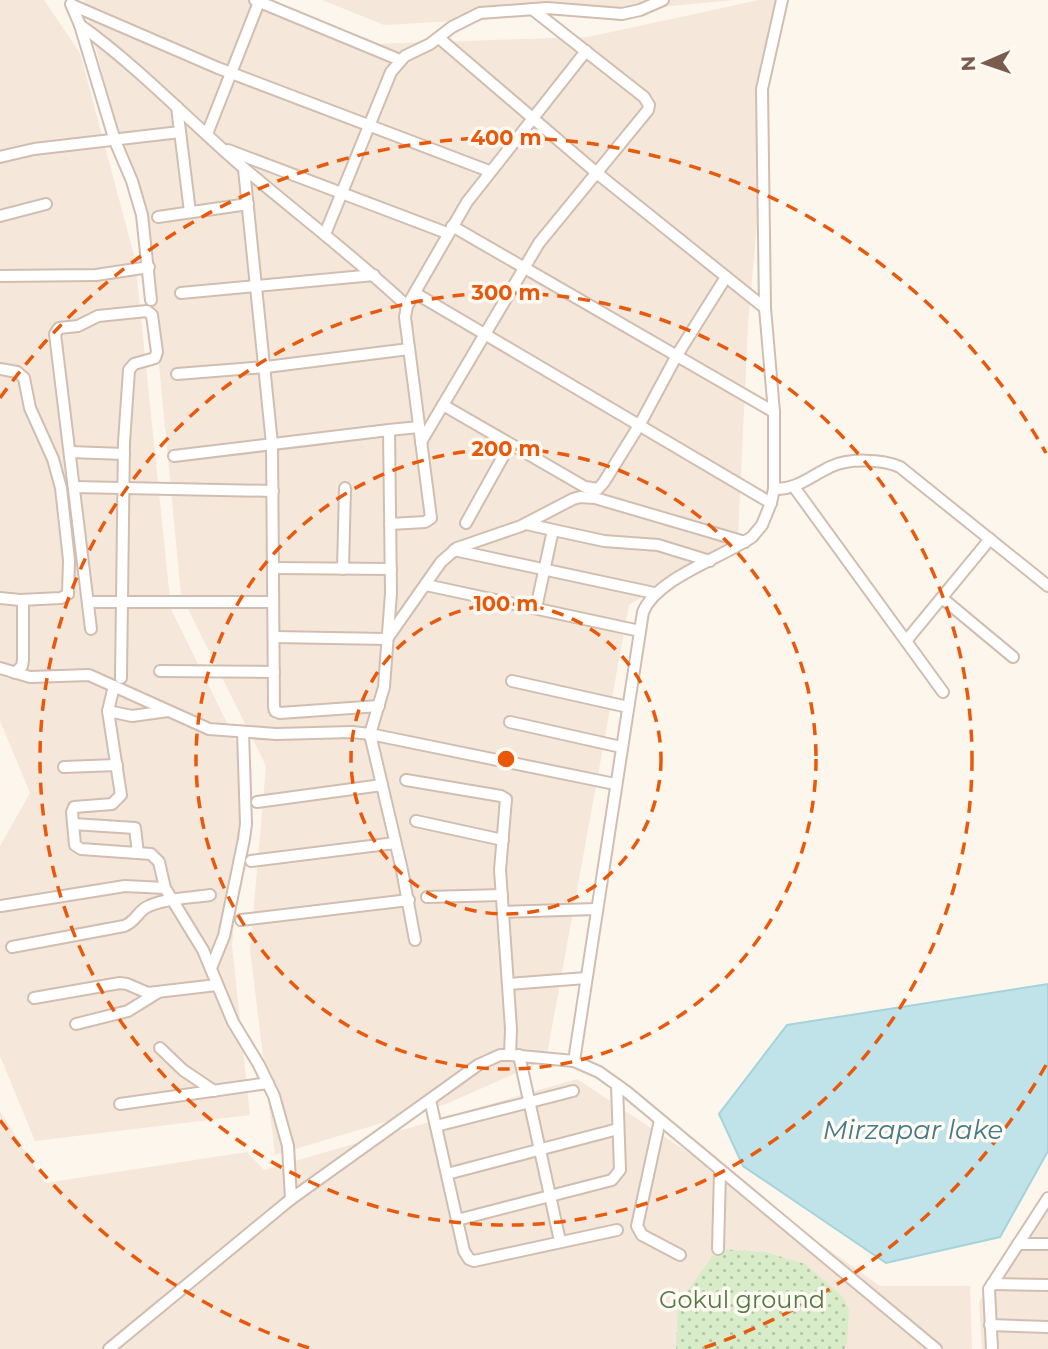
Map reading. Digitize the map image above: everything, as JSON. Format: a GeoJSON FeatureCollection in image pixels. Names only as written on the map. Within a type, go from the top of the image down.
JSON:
{"type":"FeatureCollection","features":[{"type":"Feature","properties":{"kind":"street"},"geometry":{"type":"LineString","coordinates":[[325,234],[391,72],[400,60],[491,5],[532,9],[548,4],[622,14],[663,0]]}},
{"type":"Feature","properties":{"kind":"street"},"geometry":{"type":"LineString","coordinates":[[574,1061],[643,612],[654,593],[745,542],[762,525],[774,489],[774,412],[765,308],[762,89],[782,0]]}},
{"type":"Feature","properties":{"kind":"street"},"geometry":{"type":"LineString","coordinates":[[206,134],[232,73],[257,1],[400,60]]}},
{"type":"Feature","properties":{"kind":"street"},"geometry":{"type":"LineString","coordinates":[[71,2],[232,73],[489,171]]}},
{"type":"Feature","properties":{"kind":"street"},"geometry":{"type":"LineString","coordinates":[[71,2],[142,215],[151,300]]}},
{"type":"Feature","properties":{"kind":"street"},"geometry":{"type":"LineString","coordinates":[[421,442],[545,235],[646,114],[649,104],[645,97],[532,9]]}},
{"type":"Feature","properties":{"kind":"street"},"geometry":{"type":"LineString","coordinates":[[80,25],[119,54],[244,169],[374,275],[407,306]]}},
{"type":"Feature","properties":{"kind":"street"},"geometry":{"type":"LineString","coordinates":[[439,38],[598,174],[765,308]]}},
{"type":"Feature","properties":{"kind":"street"},"geometry":{"type":"LineString","coordinates":[[390,524],[425,522],[431,518],[405,317],[407,306],[450,230],[489,171],[534,119],[586,51]]}},
{"type":"Feature","properties":{"kind":"street"},"geometry":{"type":"LineString","coordinates":[[177,107],[190,212]]}},
{"type":"Feature","properties":{"kind":"street"},"geometry":{"type":"LineString","coordinates":[[0,157],[34,149],[180,132]]}},
{"type":"Feature","properties":{"kind":"street"},"geometry":{"type":"LineString","coordinates":[[221,148],[341,194],[450,230],[524,268],[774,412]]}},
{"type":"Feature","properties":{"kind":"street"},"geometry":{"type":"LineString","coordinates":[[244,169],[272,444],[274,706],[277,713],[379,706]]}},
{"type":"Feature","properties":{"kind":"street"},"geometry":{"type":"LineString","coordinates":[[0,216],[46,204]]}},
{"type":"Feature","properties":{"kind":"street"},"geometry":{"type":"LineString","coordinates":[[158,217],[248,204]]}},
{"type":"Feature","properties":{"kind":"street"},"geometry":{"type":"LineString","coordinates":[[0,276],[96,275],[149,267]]}},
{"type":"Feature","properties":{"kind":"street"},"geometry":{"type":"LineString","coordinates":[[181,293],[374,275]]}},
{"type":"Feature","properties":{"kind":"street"},"geometry":{"type":"LineString","coordinates":[[443,405],[594,490],[604,482],[640,424],[677,355],[726,277]]}},
{"type":"Feature","properties":{"kind":"street"},"geometry":{"type":"LineString","coordinates":[[415,293],[771,503]]}},
{"type":"Feature","properties":{"kind":"street"},"geometry":{"type":"LineString","coordinates":[[91,629],[61,385],[57,330],[78,326],[98,316],[147,311],[152,315],[157,352],[155,358],[134,364],[129,370],[118,682],[108,711],[122,792],[119,799],[112,804],[74,807],[75,845],[78,848],[151,854],[157,858],[165,888],[211,968],[233,1022],[268,1083],[286,1135],[291,1166],[291,1199]]}},
{"type":"Feature","properties":{"kind":"street"},"geometry":{"type":"LineString","coordinates":[[177,374],[266,367],[409,349]]}},
{"type":"Feature","properties":{"kind":"street"},"geometry":{"type":"LineString","coordinates":[[0,369],[17,372],[24,378],[30,408],[54,459],[61,488],[69,560],[68,594],[61,598],[0,598]]}},
{"type":"Feature","properties":{"kind":"street"},"geometry":{"type":"LineString","coordinates":[[174,456],[419,427]]}},
{"type":"Feature","properties":{"kind":"street"},"geometry":{"type":"LineString","coordinates":[[389,430],[391,569],[387,639],[384,687],[370,734],[409,900],[415,940]]}},
{"type":"Feature","properties":{"kind":"street"},"geometry":{"type":"LineString","coordinates":[[466,523],[510,444]]}},
{"type":"Feature","properties":{"kind":"street"},"geometry":{"type":"LineString","coordinates":[[70,452],[124,454]]}},
{"type":"Feature","properties":{"kind":"street"},"geometry":{"type":"LineString","coordinates":[[774,489],[794,487],[837,463],[890,462],[900,467],[1048,586]]}},
{"type":"Feature","properties":{"kind":"street"},"geometry":{"type":"LineString","coordinates":[[74,487],[273,491]]}},
{"type":"Feature","properties":{"kind":"street"},"geometry":{"type":"LineString","coordinates":[[794,487],[943,692]]}},
{"type":"Feature","properties":{"kind":"street"},"geometry":{"type":"LineString","coordinates":[[343,569],[345,488]]}},
{"type":"Feature","properties":{"kind":"street"},"geometry":{"type":"LineString","coordinates":[[387,639],[441,562],[454,550],[467,543],[526,524],[573,499],[587,497],[745,542]]}},
{"type":"Feature","properties":{"kind":"street"},"geometry":{"type":"LineString","coordinates":[[526,524],[614,543],[657,545],[709,561]]}},
{"type":"Feature","properties":{"kind":"street"},"geometry":{"type":"LineString","coordinates":[[536,608],[553,530]]}},
{"type":"Feature","properties":{"kind":"street"},"geometry":{"type":"LineString","coordinates":[[906,641],[990,539]]}},
{"type":"Feature","properties":{"kind":"street"},"geometry":{"type":"LineString","coordinates":[[454,550],[654,593]]}},
{"type":"Feature","properties":{"kind":"street"},"geometry":{"type":"LineString","coordinates":[[273,568],[391,569]]}},
{"type":"Feature","properties":{"kind":"street"},"geometry":{"type":"LineString","coordinates":[[426,584],[640,631]]}},
{"type":"Feature","properties":{"kind":"street"},"geometry":{"type":"LineString","coordinates":[[942,598],[1013,657]]}},
{"type":"Feature","properties":{"kind":"street"},"geometry":{"type":"LineString","coordinates":[[15,673],[22,666],[23,660],[23,604],[20,600]]}},
{"type":"Feature","properties":{"kind":"street"},"geometry":{"type":"LineString","coordinates":[[88,601],[274,602]]}},
{"type":"Feature","properties":{"kind":"street"},"geometry":{"type":"LineString","coordinates":[[274,637],[387,639]]}},
{"type":"Feature","properties":{"kind":"street"},"geometry":{"type":"LineString","coordinates":[[0,668],[30,677],[86,675],[118,682],[168,711],[209,729],[276,734],[370,734],[615,784]]}},
{"type":"Feature","properties":{"kind":"street"},"geometry":{"type":"LineString","coordinates":[[160,671],[274,671]]}},
{"type":"Feature","properties":{"kind":"street"},"geometry":{"type":"LineString","coordinates":[[512,681],[628,708]]}},
{"type":"Feature","properties":{"kind":"street"},"geometry":{"type":"LineString","coordinates":[[108,711],[132,716],[168,711]]}},
{"type":"Feature","properties":{"kind":"street"},"geometry":{"type":"LineString","coordinates":[[510,722],[621,747]]}},
{"type":"Feature","properties":{"kind":"street"},"geometry":{"type":"LineString","coordinates":[[211,968],[224,936],[244,839],[246,824],[243,732]]}},
{"type":"Feature","properties":{"kind":"street"},"geometry":{"type":"LineString","coordinates":[[64,767],[117,765]]}},
{"type":"Feature","properties":{"kind":"street"},"geometry":{"type":"LineString","coordinates":[[406,780],[506,799],[500,870],[514,1055],[529,1102],[560,1241]]}},
{"type":"Feature","properties":{"kind":"street"},"geometry":{"type":"LineString","coordinates":[[257,802],[382,785]]}},
{"type":"Feature","properties":{"kind":"street"},"geometry":{"type":"LineString","coordinates":[[415,821],[503,840]]}},
{"type":"Feature","properties":{"kind":"street"},"geometry":{"type":"LineString","coordinates":[[73,824],[135,828],[138,853]]}},
{"type":"Feature","properties":{"kind":"street"},"geometry":{"type":"LineString","coordinates":[[251,861],[395,843]]}},
{"type":"Feature","properties":{"kind":"street"},"geometry":{"type":"LineString","coordinates":[[1,905],[125,886],[165,888]]}},
{"type":"Feature","properties":{"kind":"street"},"geometry":{"type":"LineString","coordinates":[[12,947],[124,926],[134,922],[146,907],[210,895]]}},
{"type":"Feature","properties":{"kind":"street"},"geometry":{"type":"LineString","coordinates":[[427,897],[502,895]]}},
{"type":"Feature","properties":{"kind":"street"},"geometry":{"type":"LineString","coordinates":[[241,920],[409,900]]}},
{"type":"Feature","properties":{"kind":"street"},"geometry":{"type":"LineString","coordinates":[[503,912],[596,909]]}},
{"type":"Feature","properties":{"kind":"street"},"geometry":{"type":"LineString","coordinates":[[508,984],[586,978]]}},
{"type":"Feature","properties":{"kind":"street"},"geometry":{"type":"LineString","coordinates":[[34,998],[120,983],[148,993],[217,985]]}},
{"type":"Feature","properties":{"kind":"street"},"geometry":{"type":"LineString","coordinates":[[76,1024],[128,1012],[158,992]]}},
{"type":"Feature","properties":{"kind":"street"},"geometry":{"type":"LineString","coordinates":[[160,1048],[183,1070],[214,1091]]}},
{"type":"Feature","properties":{"kind":"street"},"geometry":{"type":"LineString","coordinates":[[109,1349],[305,1188],[478,1065],[500,1055],[574,1061],[599,1072],[936,1349]]}},
{"type":"Feature","properties":{"kind":"street"},"geometry":{"type":"LineString","coordinates":[[120,1104],[268,1083]]}},
{"type":"Feature","properties":{"kind":"street"},"geometry":{"type":"LineString","coordinates":[[457,1220],[617,1177],[620,1170],[617,1085]]}},
{"type":"Feature","properties":{"kind":"street"},"geometry":{"type":"LineString","coordinates":[[436,1126],[573,1091]]}},
{"type":"Feature","properties":{"kind":"street"},"geometry":{"type":"LineString","coordinates":[[430,1100],[464,1251],[469,1259],[474,1261],[617,1230]]}},
{"type":"Feature","properties":{"kind":"street"},"geometry":{"type":"LineString","coordinates":[[660,1120],[638,1226],[642,1236],[680,1255]]}},
{"type":"Feature","properties":{"kind":"street"},"geometry":{"type":"LineString","coordinates":[[447,1174],[618,1129]]}},
{"type":"Feature","properties":{"kind":"street"},"geometry":{"type":"LineString","coordinates":[[718,1249],[720,1171]]}},
{"type":"Feature","properties":{"kind":"street"},"geometry":{"type":"LineString","coordinates":[[992,1349],[988,1294],[1048,1198]]}},
{"type":"Feature","properties":{"kind":"street"},"geometry":{"type":"LineString","coordinates":[[1018,1244],[1048,1244]]}},
{"type":"Feature","properties":{"kind":"street"},"geometry":{"type":"LineString","coordinates":[[992,1284],[1048,1285]]}},
{"type":"Feature","properties":{"kind":"street"},"geometry":{"type":"LineString","coordinates":[[990,1325],[1048,1327]]}},
{"type":"Feature","properties":{"kind":"shaded area"},"geometry":{"type":"Polygon","coordinates":[[[0,0],[44,0],[80,53],[135,259],[171,609],[249,768],[232,945],[250,1115],[35,1141],[0,1056],[0,846],[30,793],[0,721],[0,0]]]}},
{"type":"Feature","properties":{"kind":"shaded area"},"geometry":{"type":"Polygon","coordinates":[[[84,0],[247,0],[372,44],[588,37],[759,0],[777,0],[748,325],[738,538],[629,605],[546,1060],[446,1104],[275,1155],[250,950],[266,766],[181,595],[149,260],[84,0]]]}},
{"type":"Feature","properties":{"kind":"shaded area"},"geometry":{"type":"Polygon","coordinates":[[[322,0],[734,0],[598,13],[384,25],[322,0]]]}},
{"type":"Feature","properties":{"kind":"shaded area"},"geometry":{"type":"Polygon","coordinates":[[[577,1079],[736,1184],[880,1286],[970,1286],[972,1349],[0,1349],[0,1111],[45,1183],[247,1152],[264,1170],[577,1079]]]}},
{"type":"Feature","properties":{"kind":"shaded area"},"geometry":{"type":"Polygon","coordinates":[[[1048,1195],[1048,1349],[982,1349],[979,1302],[1048,1195]]]}},
{"type":"Feature","properties":{"kind":"green space","name":"Gokul ground"},"geometry":{"type":"Polygon","coordinates":[[[718,1249],[765,1252],[805,1264],[843,1297],[849,1310],[847,1343],[844,1349],[676,1349],[678,1303],[718,1249]]]}},
{"type":"Feature","properties":{"kind":"water","name":"Mirzapar lake"},"geometry":{"type":"Polygon","coordinates":[[[1048,984],[1048,1151],[1000,1237],[886,1263],[743,1166],[719,1114],[787,1025],[1048,984]]]}}]}
